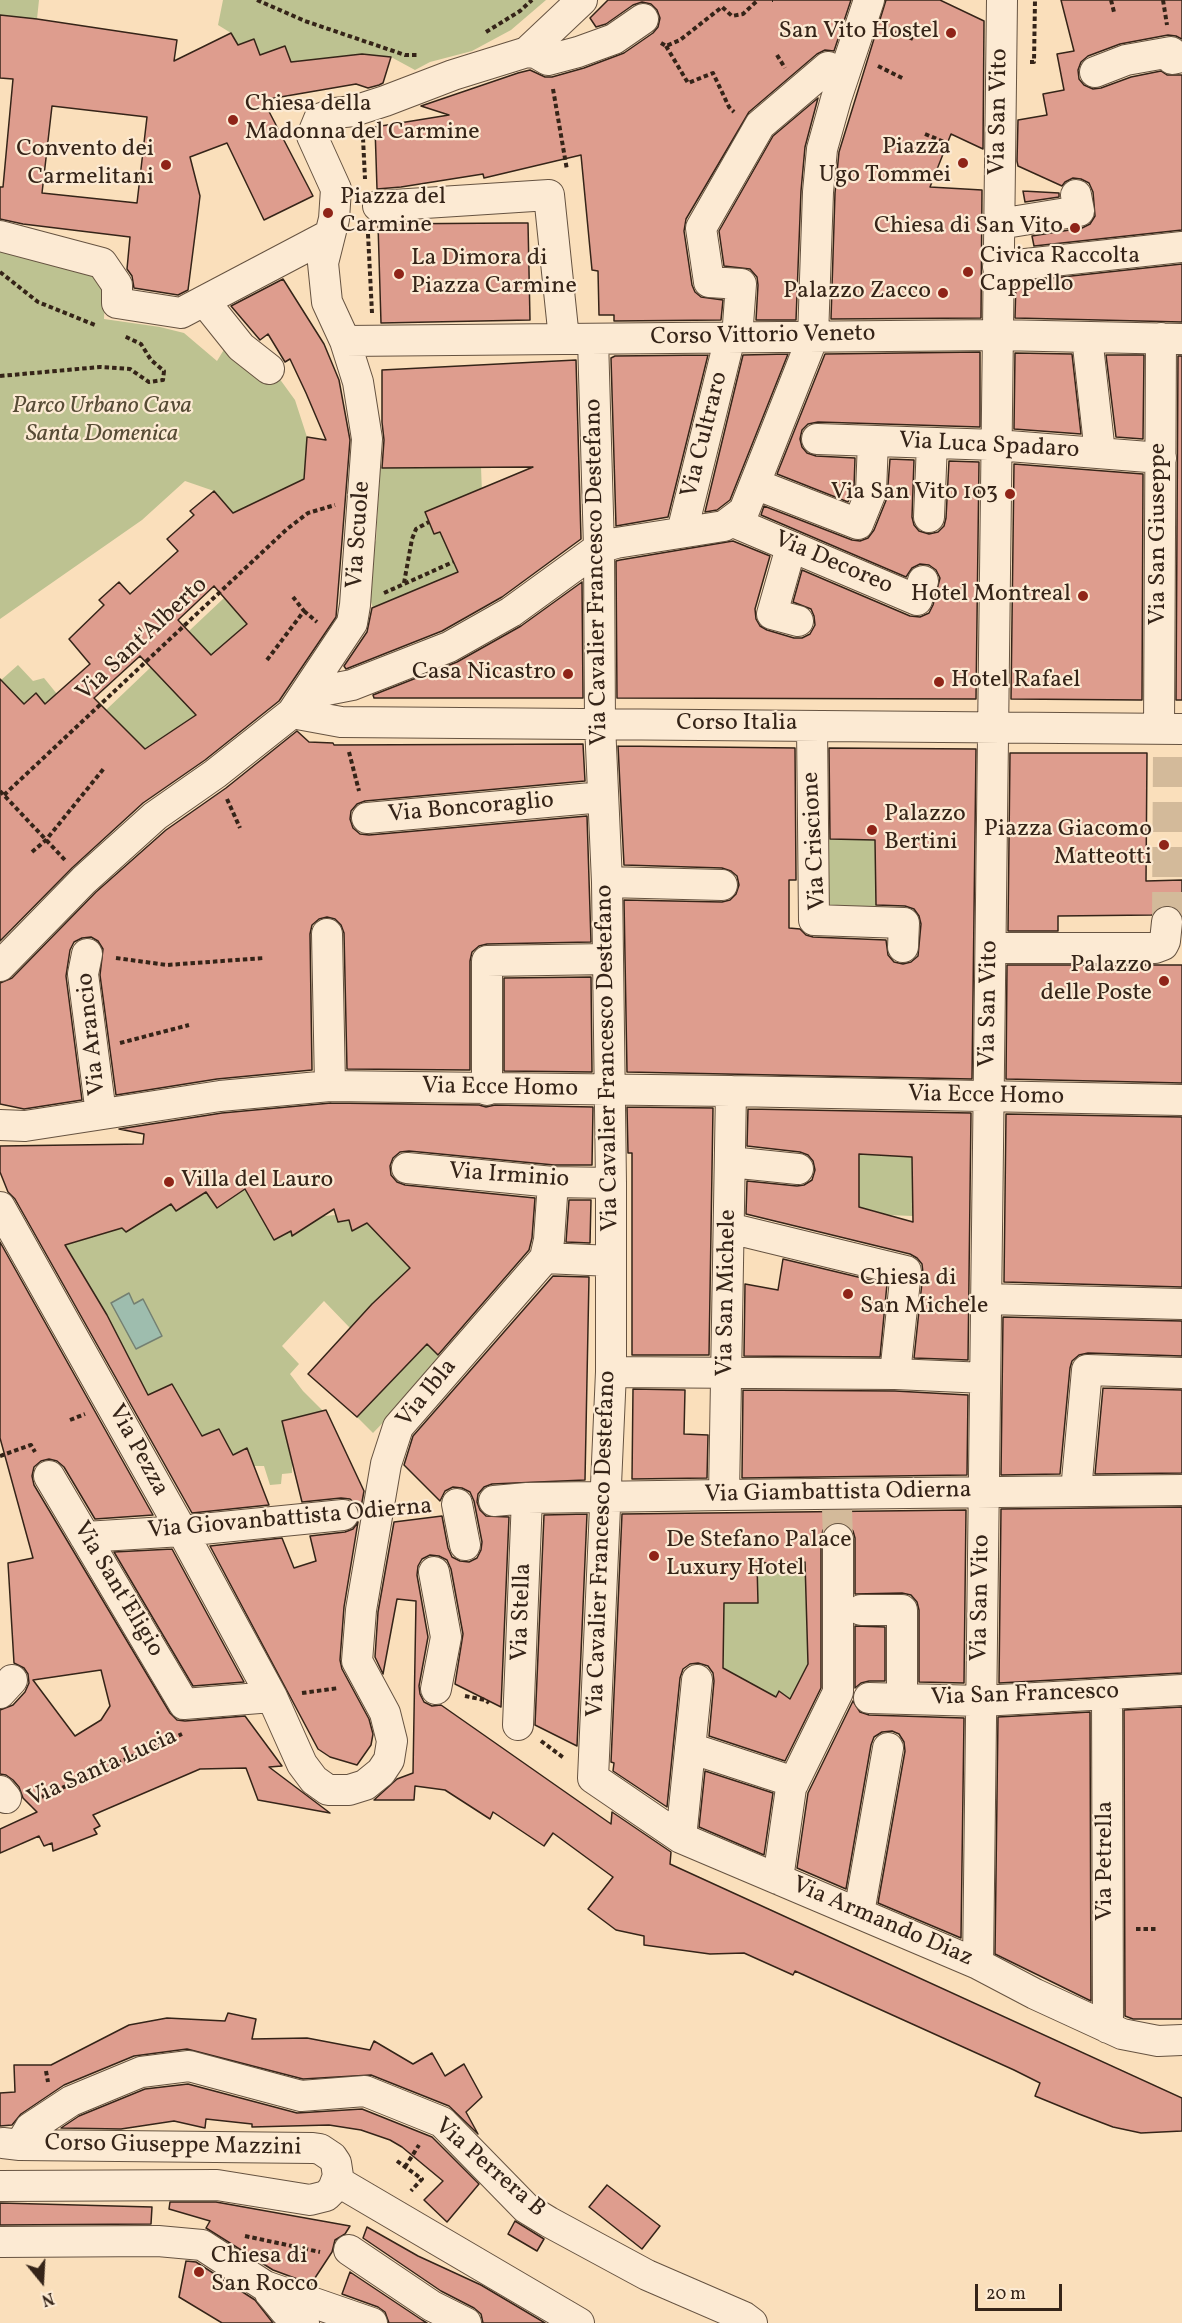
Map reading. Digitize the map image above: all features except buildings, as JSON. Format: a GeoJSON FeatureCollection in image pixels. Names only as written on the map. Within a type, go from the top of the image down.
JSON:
{"type":"FeatureCollection","features":[{"type":"Feature","properties":{"kind":"street"},"geometry":{"type":"LineString","coordinates":[[537,56],[582,0]]}},
{"type":"Feature","properties":{"kind":"street"},"geometry":{"type":"LineString","coordinates":[[0,966],[84,880],[155,816],[215,774],[299,703],[449,647],[511,612],[599,548],[616,543],[724,526],[744,511],[813,337],[818,192],[822,149],[869,0]]}},
{"type":"Feature","properties":{"kind":"street","name":"Via San Vito"},"geometry":{"type":"LineString","coordinates":[[978,1964],[1002,0]]}},
{"type":"Feature","properties":{"kind":"street","name":"Via Scuole"},"geometry":{"type":"LineString","coordinates":[[299,703],[351,623],[355,605],[367,439],[358,382],[359,341],[327,302],[323,263],[334,219],[336,189],[312,136],[319,119],[335,113],[364,108],[453,75],[537,56],[578,52],[614,39],[643,19]]}},
{"type":"Feature","properties":{"kind":"street"},"geometry":{"type":"LineString","coordinates":[[1095,72],[1126,60],[1176,55]]}},
{"type":"Feature","properties":{"kind":"street"},"geometry":{"type":"LineString","coordinates":[[755,134],[760,125],[828,67]]}},
{"type":"Feature","properties":{"kind":"street","name":"Via Cultraro"},"geometry":{"type":"LineString","coordinates":[[682,532],[733,338],[741,284],[708,282],[701,228],[755,134]]}},
{"type":"Feature","properties":{"kind":"street"},"geometry":{"type":"LineString","coordinates":[[370,208],[549,195]]}},
{"type":"Feature","properties":{"kind":"street","name":"Via Cavalier Francesco Destefano"},"geometry":{"type":"LineString","coordinates":[[549,195],[579,339],[599,548],[600,724],[607,882],[611,1372],[593,1778]]}},
{"type":"Feature","properties":{"kind":"street"},"geometry":{"type":"LineString","coordinates":[[999,224],[1079,211],[1076,195]]}},
{"type":"Feature","properties":{"kind":"street"},"geometry":{"type":"LineString","coordinates":[[0,236],[102,262],[117,285],[117,303],[193,307],[329,235]]}},
{"type":"Feature","properties":{"kind":"street"},"geometry":{"type":"LineString","coordinates":[[998,267],[1182,247]]}},
{"type":"Feature","properties":{"kind":"street"},"geometry":{"type":"LineString","coordinates":[[193,307],[269,369]]}},
{"type":"Feature","properties":{"kind":"street","name":"Corso Vittorio Veneto"},"geometry":{"type":"LineString","coordinates":[[359,341],[998,335],[1172,339]]}},
{"type":"Feature","properties":{"kind":"street"},"geometry":{"type":"LineString","coordinates":[[1087,337],[1101,453]]}},
{"type":"Feature","properties":{"kind":"street","name":"Via San Giuseppe"},"geometry":{"type":"LineString","coordinates":[[1170,734],[1161,458],[1172,339]]}},
{"type":"Feature","properties":{"kind":"street","name":"Via Luca Spadaro"},"geometry":{"type":"LineString","coordinates":[[817,438],[996,445],[1161,458]]}},
{"type":"Feature","properties":{"kind":"street"},"geometry":{"type":"LineString","coordinates":[[754,484],[858,524],[871,492],[873,441]]}},
{"type":"Feature","properties":{"kind":"street"},"geometry":{"type":"LineString","coordinates":[[929,517],[932,443]]}},
{"type":"Feature","properties":{"kind":"street","name":"Via Decoreo"},"geometry":{"type":"LineString","coordinates":[[731,521],[917,600],[923,581]]}},
{"type":"Feature","properties":{"kind":"street"},"geometry":{"type":"LineString","coordinates":[[791,547],[772,614],[798,621]]}},
{"type":"Feature","properties":{"kind":"street","name":"Corso Italia"},"geometry":{"type":"LineString","coordinates":[[299,703],[341,722],[993,727],[1170,734]]}},
{"type":"Feature","properties":{"kind":"street","name":"Via Criscione"},"geometry":{"type":"LineString","coordinates":[[812,726],[814,920],[904,923],[903,946]]}},
{"type":"Feature","properties":{"kind":"street","name":"Via Boncoraglio"},"geometry":{"type":"LineString","coordinates":[[367,818],[603,797]]}},
{"type":"Feature","properties":{"kind":"street"},"geometry":{"type":"LineString","coordinates":[[607,882],[722,885]]}},
{"type":"Feature","properties":{"kind":"street"},"geometry":{"type":"LineString","coordinates":[[991,948],[1155,948],[1163,945],[1165,941],[1167,921]]}},
{"type":"Feature","properties":{"kind":"street"},"geometry":{"type":"LineString","coordinates":[[327,934],[330,1086]]}},
{"type":"Feature","properties":{"kind":"street","name":"Via Arancio"},"geometry":{"type":"LineString","coordinates":[[87,954],[83,974],[101,1114]]}},
{"type":"Feature","properties":{"kind":"street"},"geometry":{"type":"LineString","coordinates":[[487,1090],[487,961],[607,959]]}},
{"type":"Feature","properties":{"kind":"street","name":"Via Ecce Homo"},"geometry":{"type":"LineString","coordinates":[[0,1125],[25,1126],[220,1096],[330,1086],[1182,1100]]}},
{"type":"Feature","properties":{"kind":"street","name":"Via San Michele"},"geometry":{"type":"LineString","coordinates":[[724,1495],[731,1091]]}},
{"type":"Feature","properties":{"kind":"street"},"geometry":{"type":"LineString","coordinates":[[730,1162],[798,1169]]}},
{"type":"Feature","properties":{"kind":"street","name":"Via Irminio"},"geometry":{"type":"LineString","coordinates":[[407,1168],[553,1182],[611,1183]]}},
{"type":"Feature","properties":{"kind":"street"},"geometry":{"type":"LineString","coordinates":[[553,1182],[549,1240],[545,1258],[611,1261]]}},
{"type":"Feature","properties":{"kind":"street","name":"Via Pezza"},"geometry":{"type":"LineString","coordinates":[[0,1207],[182,1531],[272,1698],[294,1750],[314,1780],[328,1790],[349,1790],[365,1785],[381,1772],[389,1760],[392,1741],[385,1713],[357,1661]]}},
{"type":"Feature","properties":{"kind":"street"},"geometry":{"type":"LineString","coordinates":[[729,1228],[906,1271],[895,1374]]}},
{"type":"Feature","properties":{"kind":"street","name":"Via Ibla"},"geometry":{"type":"LineString","coordinates":[[357,1661],[361,1610],[386,1464],[398,1427],[545,1258]]}},
{"type":"Feature","properties":{"kind":"street"},"geometry":{"type":"LineString","coordinates":[[986,1299],[1182,1304]]}},
{"type":"Feature","properties":{"kind":"street"},"geometry":{"type":"LineString","coordinates":[[1076,1491],[1087,1370],[1182,1373]]}},
{"type":"Feature","properties":{"kind":"street"},"geometry":{"type":"LineString","coordinates":[[611,1372],[895,1374],[985,1378]]}},
{"type":"Feature","properties":{"kind":"street","name":"Via Sant'Eligio"},"geometry":{"type":"LineString","coordinates":[[49,1476],[184,1704]]}},
{"type":"Feature","properties":{"kind":"street","name":"Via Giambattista Odierna"},"geometry":{"type":"LineString","coordinates":[[494,1501],[527,1498],[724,1495],[837,1501],[984,1492],[1182,1490]]}},
{"type":"Feature","properties":{"kind":"street","name":"Via Stella"},"geometry":{"type":"LineString","coordinates":[[518,1725],[527,1498]]}},
{"type":"Feature","properties":{"kind":"street"},"geometry":{"type":"LineString","coordinates":[[457,1504],[465,1545]]}},
{"type":"Feature","properties":{"kind":"street","name":"Via Giovanbattista Odierna"},"geometry":{"type":"LineString","coordinates":[[85,1537],[182,1531],[343,1515]]}},
{"type":"Feature","properties":{"kind":"street"},"geometry":{"type":"LineString","coordinates":[[778,1879],[791,1788],[838,1692],[838,1539]]}},
{"type":"Feature","properties":{"kind":"street"},"geometry":{"type":"LineString","coordinates":[[434,1572],[446,1637],[436,1689]]}},
{"type":"Feature","properties":{"kind":"street"},"geometry":{"type":"LineString","coordinates":[[861,1610],[902,1610],[902,1699]]}},
{"type":"Feature","properties":{"kind":"street"},"geometry":{"type":"LineString","coordinates":[[681,1838],[697,1680]]}},
{"type":"Feature","properties":{"kind":"street","name":"Via San Francesco"},"geometry":{"type":"LineString","coordinates":[[868,1698],[981,1701],[1182,1690]]}},
{"type":"Feature","properties":{"kind":"street","name":"Via Petrella"},"geometry":{"type":"LineString","coordinates":[[1107,1694],[1108,2028]]}},
{"type":"Feature","properties":{"kind":"street"},"geometry":{"type":"LineString","coordinates":[[184,1704],[272,1698]]}},
{"type":"Feature","properties":{"kind":"street"},"geometry":{"type":"LineString","coordinates":[[690,1748],[794,1782]]}},
{"type":"Feature","properties":{"kind":"street"},"geometry":{"type":"LineString","coordinates":[[858,1913],[888,1748]]}},
{"type":"Feature","properties":{"kind":"street","name":"Via Armando Diaz"},"geometry":{"type":"LineString","coordinates":[[593,1778],[681,1838],[978,1964],[1108,2028],[1122,2034],[1158,2041],[1182,2040]]}},
{"type":"Feature","properties":{"kind":"street","name":"Via Perrera B"},"geometry":{"type":"LineString","coordinates":[[10,2144],[71,2101],[141,2072],[189,2066],[301,2096],[365,2091],[442,2122],[526,2208],[549,2222],[647,2275],[744,2317],[752,2323]]}},
{"type":"Feature","properties":{"kind":"street","name":"Corso Giuseppe Mazzini"},"geometry":{"type":"LineString","coordinates":[[0,2186],[217,2185],[310,2200],[326,2196],[337,2181],[338,2169],[332,2157],[320,2149],[313,2148],[10,2144]]}},
{"type":"Feature","properties":{"kind":"street"},"geometry":{"type":"LineString","coordinates":[[337,2181],[579,2323]]}},
{"type":"Feature","properties":{"kind":"street"},"geometry":{"type":"LineString","coordinates":[[0,2242],[158,2241],[202,2245],[264,2286],[372,2323]]}},
{"type":"Feature","properties":{"kind":"street"},"geometry":{"type":"LineString","coordinates":[[349,2250],[432,2306],[466,2323]]}},
{"type":"Feature","properties":{"kind":"street"},"geometry":{"type":"LineString","coordinates":[[264,2286],[285,2311],[304,2323]]}},
{"type":"Feature","properties":{"kind":"path"},"geometry":{"type":"LineString","coordinates":[[257,0],[305,21],[405,55],[424,55]]}},
{"type":"Feature","properties":{"kind":"path"},"geometry":{"type":"LineString","coordinates":[[481,35],[520,11],[532,0]]}},
{"type":"Feature","properties":{"kind":"path"},"geometry":{"type":"LineString","coordinates":[[666,46],[680,40],[722,7],[732,16],[743,14],[758,0]]}},
{"type":"Feature","properties":{"kind":"path"},"geometry":{"type":"LineString","coordinates":[[1111,0],[1114,12]]}},
{"type":"Feature","properties":{"kind":"path"},"geometry":{"type":"LineString","coordinates":[[643,19],[657,40],[666,46],[688,83],[713,73],[729,107],[755,134]]}},
{"type":"Feature","properties":{"kind":"path"},"geometry":{"type":"LineString","coordinates":[[537,56],[567,173],[549,195]]}},
{"type":"Feature","properties":{"kind":"path"},"geometry":{"type":"LineString","coordinates":[[359,341],[370,208],[363,134]]}},
{"type":"Feature","properties":{"kind":"path"},"geometry":{"type":"LineString","coordinates":[[925,134],[949,144]]}},
{"type":"Feature","properties":{"kind":"path"},"geometry":{"type":"LineString","coordinates":[[0,272],[38,302],[99,326]]}},
{"type":"Feature","properties":{"kind":"path"},"geometry":{"type":"LineString","coordinates":[[0,376],[100,367],[130,369],[149,382],[163,381],[164,371],[151,360],[141,344],[119,334]]}},
{"type":"Feature","properties":{"kind":"path","name":"Via Sant'Alberto"},"geometry":{"type":"LineString","coordinates":[[4,795],[287,529],[308,513]]}},
{"type":"Feature","properties":{"kind":"path"},"geometry":{"type":"LineString","coordinates":[[403,584],[416,529],[429,522]]}},
{"type":"Feature","properties":{"kind":"path"},"geometry":{"type":"LineString","coordinates":[[378,595],[453,562]]}},
{"type":"Feature","properties":{"kind":"path"},"geometry":{"type":"LineString","coordinates":[[267,660],[304,611],[292,597]]}},
{"type":"Feature","properties":{"kind":"path","name":"Via Boncoraglio"},"geometry":{"type":"LineString","coordinates":[[341,722],[367,818]]}},
{"type":"Feature","properties":{"kind":"path"},"geometry":{"type":"LineString","coordinates":[[32,852],[46,840],[105,767]]}},
{"type":"Feature","properties":{"kind":"path"},"geometry":{"type":"LineString","coordinates":[[0,791],[84,880]]}},
{"type":"Feature","properties":{"kind":"path"},"geometry":{"type":"LineString","coordinates":[[87,954],[167,965],[264,958]]}},
{"type":"Feature","properties":{"kind":"path"},"geometry":{"type":"LineString","coordinates":[[93,1051],[189,1025]]}},
{"type":"Feature","properties":{"kind":"path","name":"Via Giovanbattista Odierna"},"geometry":{"type":"LineString","coordinates":[[378,1512],[457,1504]]}},
{"type":"Feature","properties":{"kind":"path","name":"Via Santa Lucia"},"geometry":{"type":"LineString","coordinates":[[3,1794],[15,1809],[188,1731],[184,1704]]}},
{"type":"Feature","properties":{"kind":"path"},"geometry":{"type":"LineString","coordinates":[[393,2212],[422,2179],[397,2161]]}},
{"type":"Feature","properties":{"kind":"green space"},"geometry":{"type":"Polygon","coordinates":[[[0,0],[39,0],[37,19],[0,15],[0,0]]]}},
{"type":"Feature","properties":{"kind":"green space"},"geometry":{"type":"Polygon","coordinates":[[[223,0],[546,0],[511,30],[472,51],[430,62],[415,70],[391,57],[362,54],[291,62],[285,46],[260,55],[238,45],[231,33],[218,25],[223,0]]]}},
{"type":"Feature","properties":{"kind":"green space","name":"Parco Urbano Cava Santa Domenica"},"geometry":{"type":"Polygon","coordinates":[[[0,246],[92,271],[105,290],[104,319],[184,333],[217,361],[228,343],[279,378],[295,400],[307,437],[304,485],[238,518],[214,491],[185,481],[142,520],[0,619],[0,246]]]}},
{"type":"Feature","properties":{"kind":"green space"},"geometry":{"type":"Polygon","coordinates":[[[481,467],[482,494],[473,492],[425,513],[434,533],[440,532],[458,572],[373,608],[370,599],[366,547],[376,541],[380,468],[481,467]]]}},
{"type":"Feature","properties":{"kind":"green space"},"geometry":{"type":"Polygon","coordinates":[[[224,598],[247,624],[232,637],[215,660],[189,631],[224,598]]]}},
{"type":"Feature","properties":{"kind":"green space"},"geometry":{"type":"Polygon","coordinates":[[[18,665],[33,681],[44,678],[57,694],[45,704],[36,693],[21,707],[0,681],[18,665]]]}},
{"type":"Feature","properties":{"kind":"green space"},"geometry":{"type":"Polygon","coordinates":[[[151,667],[196,715],[144,749],[106,710],[151,667]]]}},
{"type":"Feature","properties":{"kind":"green space"},"geometry":{"type":"Polygon","coordinates":[[[817,839],[875,840],[876,913],[817,911],[817,839]]]}},
{"type":"Feature","properties":{"kind":"green space"},"geometry":{"type":"Polygon","coordinates":[[[849,1153],[912,1157],[913,1216],[888,1215],[868,1209],[866,1215],[841,1192],[859,1192],[859,1160],[849,1153]]]}},
{"type":"Feature","properties":{"kind":"green space"},"geometry":{"type":"Polygon","coordinates":[[[245,1188],[291,1231],[293,1236],[302,1230],[300,1210],[320,1205],[324,1216],[336,1215],[349,1220],[352,1230],[369,1222],[410,1268],[380,1298],[443,1360],[373,1433],[357,1417],[421,1350],[350,1328],[324,1301],[282,1346],[299,1364],[290,1374],[323,1411],[282,1421],[292,1463],[292,1473],[282,1474],[281,1484],[270,1485],[264,1466],[254,1466],[247,1448],[233,1455],[219,1429],[202,1436],[172,1384],[147,1395],[104,1311],[59,1235],[68,1233],[73,1243],[95,1236],[114,1217],[126,1232],[161,1210],[164,1192],[176,1211],[206,1192],[218,1207],[245,1188]],[[143,1300],[134,1304],[136,1349],[143,1300]]]}},
{"type":"Feature","properties":{"kind":"green space"},"geometry":{"type":"Polygon","coordinates":[[[810,1562],[806,1597],[808,1664],[791,1699],[779,1691],[764,1720],[761,1689],[723,1668],[724,1626],[687,1625],[703,1616],[724,1617],[724,1603],[758,1603],[757,1563],[810,1562]]]}},
{"type":"Feature","properties":{"kind":"shaded area"},"geometry":{"type":"Polygon","coordinates":[[[129,1293],[134,1304],[143,1299],[162,1336],[136,1349],[111,1303],[129,1293]]]}},
{"type":"Feature","properties":{"kind":"tunnel"},"geometry":{"type":"LineString","coordinates":[[1167,922],[1168,751]]}},
{"type":"Feature","properties":{"kind":"tunnel"},"geometry":{"type":"LineString","coordinates":[[837,1508],[838,1539]]}},
{"type":"Feature","properties":{"kind":"place","name":"San Vito Hostel"},"geometry":{"type":"Point","coordinates":[951,33]}},
{"type":"Feature","properties":{"kind":"place","name":"Chiesa della Madonna del Carmine"},"geometry":{"type":"Point","coordinates":[233,120]}},
{"type":"Feature","properties":{"kind":"place","name":"Piazza Ugo Tommei"},"geometry":{"type":"Point","coordinates":[963,163]}},
{"type":"Feature","properties":{"kind":"place","name":"Convento dei Carmelitani"},"geometry":{"type":"Point","coordinates":[166,165]}},
{"type":"Feature","properties":{"kind":"place","name":"Piazza del Carmine"},"geometry":{"type":"Point","coordinates":[328,213]}},
{"type":"Feature","properties":{"kind":"place","name":"Chiesa di San Vito"},"geometry":{"type":"Point","coordinates":[1075,228]}},
{"type":"Feature","properties":{"kind":"place","name":"Civica Raccolta Cappello"},"geometry":{"type":"Point","coordinates":[968,272]}},
{"type":"Feature","properties":{"kind":"place","name":"La Dimora di Piazza Carmine"},"geometry":{"type":"Point","coordinates":[399,274]}},
{"type":"Feature","properties":{"kind":"place","name":"Palazzo Zacco"},"geometry":{"type":"Point","coordinates":[943,293]}},
{"type":"Feature","properties":{"kind":"place","name":"Via San Vito 103"},"geometry":{"type":"Point","coordinates":[1010,494]}},
{"type":"Feature","properties":{"kind":"place","name":"Hotel Montreal"},"geometry":{"type":"Point","coordinates":[1083,596]}},
{"type":"Feature","properties":{"kind":"place","name":"Casa Nicastro"},"geometry":{"type":"Point","coordinates":[568,674]}},
{"type":"Feature","properties":{"kind":"place","name":"Hotel Rafael"},"geometry":{"type":"Point","coordinates":[939,682]}},
{"type":"Feature","properties":{"kind":"place","name":"Palazzo Bertini"},"geometry":{"type":"Point","coordinates":[872,830]}},
{"type":"Feature","properties":{"kind":"place","name":"Piazza Giacomo Matteotti"},"geometry":{"type":"Point","coordinates":[1164,845]}},
{"type":"Feature","properties":{"kind":"place","name":"Palazzo delle Poste"},"geometry":{"type":"Point","coordinates":[1164,981]}},
{"type":"Feature","properties":{"kind":"place","name":"Villa del Lauro"},"geometry":{"type":"Point","coordinates":[169,1182]}},
{"type":"Feature","properties":{"kind":"place","name":"Chiesa di San Michele"},"geometry":{"type":"Point","coordinates":[848,1294]}},
{"type":"Feature","properties":{"kind":"place","name":"De Stefano Palace Luxury Hotel"},"geometry":{"type":"Point","coordinates":[654,1556]}},
{"type":"Feature","properties":{"kind":"place","name":"Chiesa di San Rocco"},"geometry":{"type":"Point","coordinates":[199,2272]}}]}
